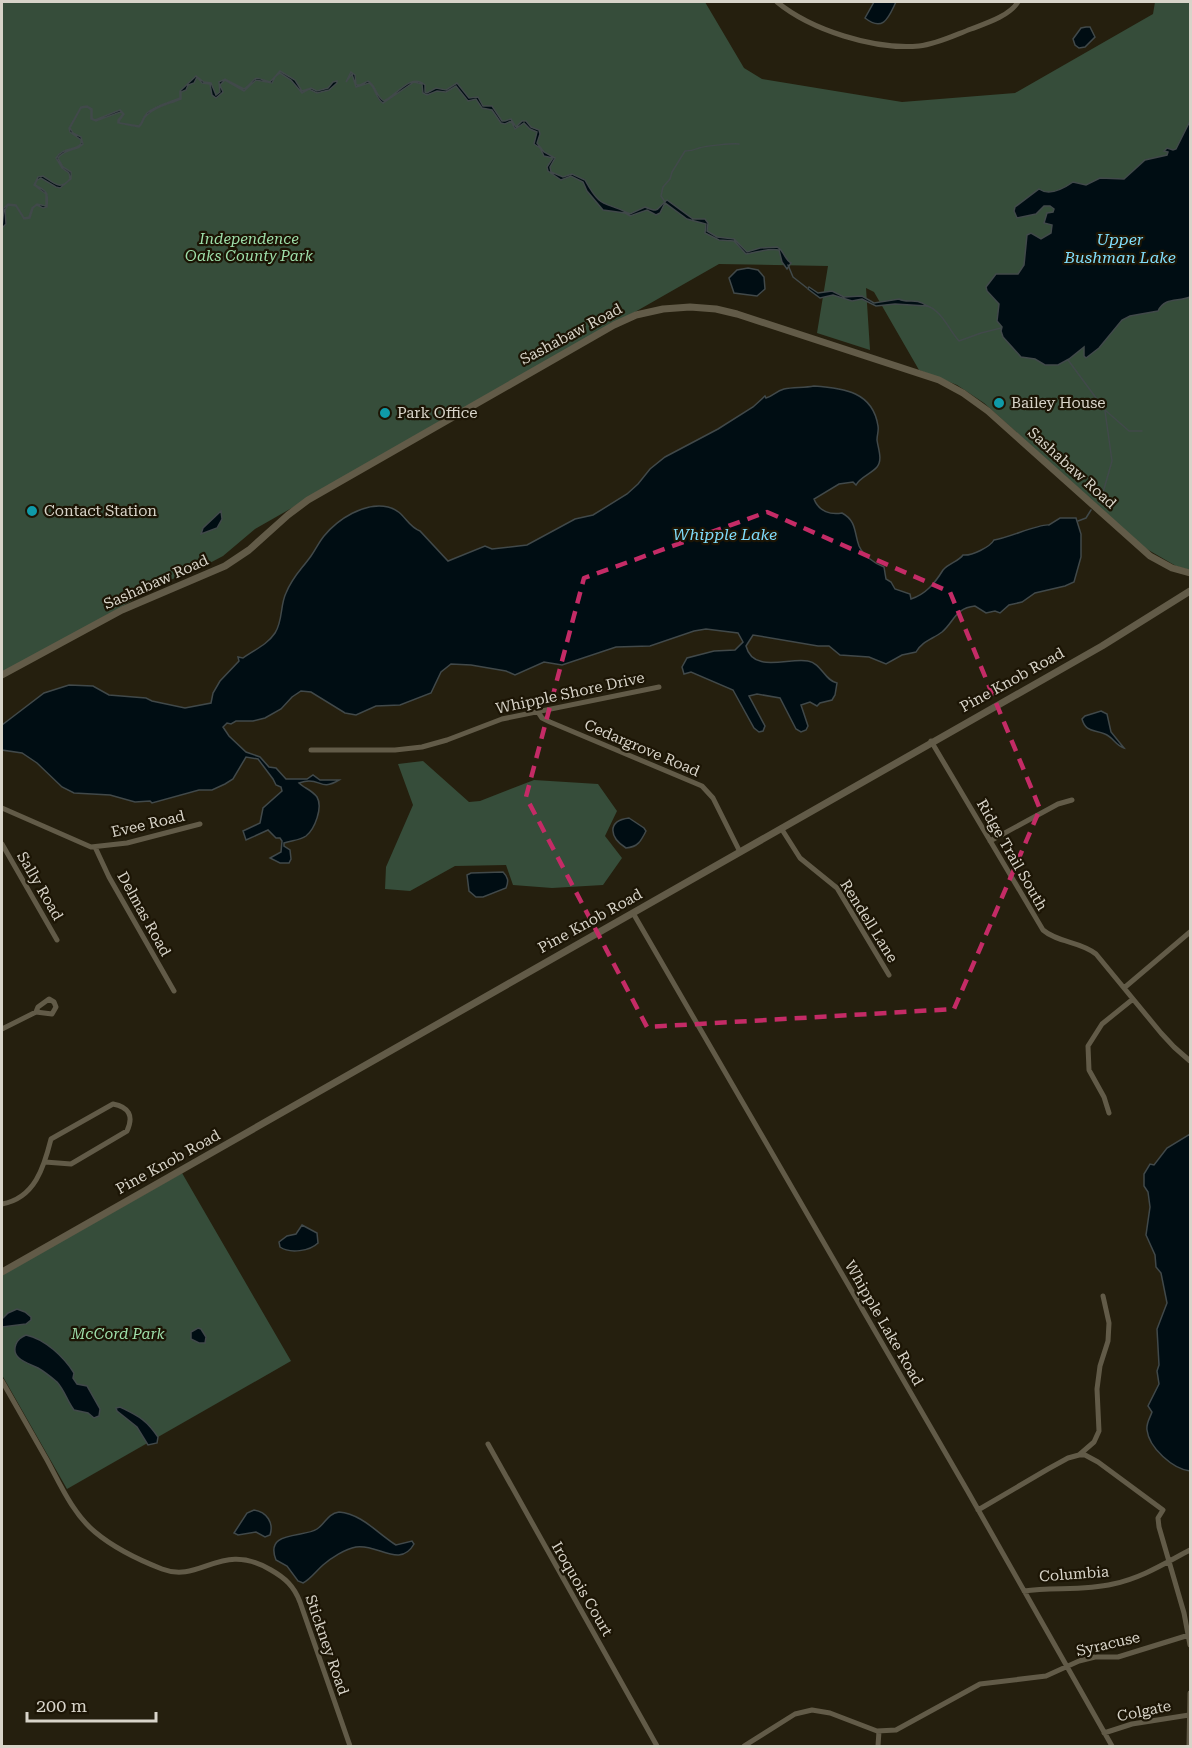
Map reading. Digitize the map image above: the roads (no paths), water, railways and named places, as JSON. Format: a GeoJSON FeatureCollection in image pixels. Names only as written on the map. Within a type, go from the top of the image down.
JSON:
{"type":"FeatureCollection","features":[{"type":"Feature","properties":{"kind":"street"},"geometry":{"type":"LineString","coordinates":[[777,2],[797,16],[873,44],[921,46],[946,39],[991,21],[1013,9],[1018,2]]}},
{"type":"Feature","properties":{"kind":"street","name":"Sashabaw Road"},"geometry":{"type":"LineString","coordinates":[[2,675],[122,610],[225,566],[249,550],[308,500],[597,334],[636,315],[673,307],[711,308],[737,314],[924,374],[951,386],[988,411],[1150,556],[1168,567],[1191,573]]}},
{"type":"Feature","properties":{"kind":"street","name":"Pine Knob Road"},"geometry":{"type":"LineString","coordinates":[[2,1272],[1092,651],[1191,591]]}},
{"type":"Feature","properties":{"kind":"street","name":"Whipple Shore Drive"},"geometry":{"type":"LineString","coordinates":[[310,750],[395,750],[422,747],[502,719],[659,687]]}},
{"type":"Feature","properties":{"kind":"street","name":"Cedargrove Road"},"geometry":{"type":"LineString","coordinates":[[538,712],[542,718],[550,722],[702,786],[713,798],[740,852]]}},
{"type":"Feature","properties":{"kind":"street","name":"Ridge Trail South"},"geometry":{"type":"LineString","coordinates":[[931,741],[1043,930],[1056,938],[1091,950],[1174,1047],[1191,1061]]}},
{"type":"Feature","properties":{"kind":"street"},"geometry":{"type":"LineString","coordinates":[[990,840],[1058,804],[1072,800]]}},
{"type":"Feature","properties":{"kind":"street","name":"Evee Road"},"geometry":{"type":"LineString","coordinates":[[2,808],[95,847],[127,843],[200,824]]}},
{"type":"Feature","properties":{"kind":"street","name":"Rendell Lane"},"geometry":{"type":"LineString","coordinates":[[781,828],[800,858],[837,888],[889,975]]}},
{"type":"Feature","properties":{"kind":"street","name":"Sally Road"},"geometry":{"type":"LineString","coordinates":[[2,844],[57,940]]}},
{"type":"Feature","properties":{"kind":"street","name":"Delmas Road"},"geometry":{"type":"LineString","coordinates":[[95,847],[109,877],[174,991]]}},
{"type":"Feature","properties":{"kind":"street","name":"Whipple Lake Road"},"geometry":{"type":"LineString","coordinates":[[633,913],[1112,1746]]}},
{"type":"Feature","properties":{"kind":"street"},"geometry":{"type":"LineString","coordinates":[[1124,988],[1191,932]]}},
{"type":"Feature","properties":{"kind":"street"},"geometry":{"type":"LineString","coordinates":[[1109,1113],[1104,1097],[1089,1071],[1088,1046],[1102,1024],[1133,999]]}},
{"type":"Feature","properties":{"kind":"street"},"geometry":{"type":"LineString","coordinates":[[2,1029],[36,1012]]}},
{"type":"Feature","properties":{"kind":"street"},"geometry":{"type":"LineString","coordinates":[[2,1204],[21,1197],[34,1187],[45,1162],[51,1138],[112,1104],[123,1106],[129,1114],[130,1123],[127,1131],[80,1159],[70,1164],[45,1162]]}},
{"type":"Feature","properties":{"kind":"street"},"geometry":{"type":"LineString","coordinates":[[1078,1455],[1094,1442],[1099,1431],[1097,1389],[1100,1366],[1108,1341],[1109,1323],[1103,1296]]}},
{"type":"Feature","properties":{"kind":"street","name":"Stickney Road"},"geometry":{"type":"LineString","coordinates":[[2,1381],[72,1504],[93,1531],[100,1536],[122,1550],[175,1573],[189,1571],[218,1561],[242,1558],[262,1565],[290,1583],[296,1591],[350,1746]]}},
{"type":"Feature","properties":{"kind":"street","name":"Iroquois Court"},"geometry":{"type":"LineString","coordinates":[[488,1444],[548,1555],[657,1746]]}},
{"type":"Feature","properties":{"kind":"street"},"geometry":{"type":"LineString","coordinates":[[978,1510],[1068,1458],[1078,1455],[1089,1456],[1162,1510],[1158,1518],[1159,1527],[1191,1645]]}},
{"type":"Feature","properties":{"kind":"street","name":"Columbia"},"geometry":{"type":"LineString","coordinates":[[1024,1591],[1087,1588],[1113,1584],[1139,1577],[1191,1550]]}},
{"type":"Feature","properties":{"kind":"street","name":"Syracuse"},"geometry":{"type":"LineString","coordinates":[[879,1731],[902,1728],[980,1684],[1046,1676],[1089,1658],[1118,1657],[1189,1635]]}},
{"type":"Feature","properties":{"kind":"street"},"geometry":{"type":"LineString","coordinates":[[1189,1746],[1191,1693]]}},
{"type":"Feature","properties":{"kind":"street"},"geometry":{"type":"LineString","coordinates":[[744,1746],[795,1714],[812,1710],[830,1713],[879,1731],[878,1746]]}},
{"type":"Feature","properties":{"kind":"street","name":"Colgate"},"geometry":{"type":"LineString","coordinates":[[1104,1733],[1132,1724],[1189,1715]]}},
{"type":"Feature","properties":{"kind":"water"},"geometry":{"type":"Polygon","coordinates":[[[874,2],[896,2],[885,21],[877,24],[865,18],[874,2]]]}},
{"type":"Feature","properties":{"kind":"water"},"geometry":{"type":"Polygon","coordinates":[[[1090,27],[1095,37],[1085,47],[1079,48],[1073,39],[1081,28],[1090,27]]]}},
{"type":"Feature","properties":{"kind":"water"},"geometry":{"type":"Polygon","coordinates":[[[280,71],[295,80],[302,91],[311,88],[317,91],[328,88],[333,82],[337,81],[337,83],[329,90],[317,93],[309,89],[302,93],[291,80],[280,73],[272,83],[256,80],[244,91],[225,80],[220,85],[223,92],[216,98],[212,95],[210,84],[202,83],[197,77],[194,83],[181,92],[181,99],[159,107],[145,116],[139,127],[118,123],[123,114],[120,112],[96,121],[91,119],[91,110],[87,107],[81,108],[70,128],[73,133],[81,137],[83,144],[65,152],[58,158],[63,167],[71,172],[71,179],[60,188],[41,178],[37,180],[35,185],[47,193],[47,207],[37,205],[33,208],[30,218],[24,219],[16,206],[8,205],[5,210],[6,224],[2,228],[4,208],[8,204],[16,205],[24,218],[29,217],[32,208],[37,204],[46,206],[46,194],[34,185],[38,177],[43,176],[60,185],[70,179],[69,173],[62,168],[56,158],[62,152],[81,144],[81,140],[70,132],[69,128],[81,107],[87,106],[92,109],[92,118],[95,120],[120,110],[124,114],[120,123],[139,126],[145,115],[151,110],[180,98],[180,91],[196,76],[204,82],[211,83],[216,95],[220,92],[219,82],[225,79],[244,89],[256,78],[270,82],[280,71]]]}},
{"type":"Feature","properties":{"kind":"water"},"geometry":{"type":"Polygon","coordinates":[[[351,72],[355,75],[356,85],[368,81],[384,101],[414,81],[425,85],[427,93],[436,88],[446,90],[457,83],[469,98],[478,97],[483,106],[492,106],[502,121],[511,119],[516,127],[522,121],[526,121],[531,127],[539,130],[537,143],[544,152],[555,158],[550,167],[551,172],[563,177],[572,174],[585,180],[600,201],[630,214],[645,207],[656,210],[667,200],[693,219],[705,219],[708,223],[707,231],[717,237],[734,239],[747,252],[760,248],[777,247],[791,263],[787,269],[782,262],[779,250],[746,254],[734,241],[719,240],[705,233],[706,224],[687,219],[665,203],[660,213],[656,215],[647,210],[630,216],[625,213],[603,210],[587,191],[583,182],[571,176],[561,180],[548,171],[547,167],[553,158],[544,156],[540,148],[534,144],[537,132],[524,123],[515,129],[511,121],[501,123],[492,110],[482,108],[476,99],[468,101],[456,86],[446,92],[437,91],[427,95],[423,93],[422,84],[414,82],[383,103],[369,83],[356,87],[352,74],[346,82],[351,72]]]}},
{"type":"Feature","properties":{"kind":"water","name":"Upper Bushman Lake"},"geometry":{"type":"Polygon","coordinates":[[[1190,121],[1190,297],[1168,302],[1158,311],[1130,316],[1122,320],[1099,348],[1086,358],[1084,347],[1058,365],[1045,365],[1035,359],[1021,357],[1003,337],[1002,327],[997,321],[999,304],[986,287],[996,274],[1018,274],[1024,265],[1027,235],[1031,233],[1041,239],[1051,233],[1052,225],[1044,223],[1047,213],[1053,212],[1054,209],[1044,206],[1036,214],[1017,218],[1015,207],[1039,189],[1052,192],[1073,182],[1086,185],[1100,178],[1124,179],[1145,160],[1167,155],[1168,152],[1164,151],[1167,148],[1176,149],[1190,121]]]}},
{"type":"Feature","properties":{"kind":"water"},"geometry":{"type":"Polygon","coordinates":[[[748,268],[758,270],[764,277],[765,289],[757,296],[734,293],[729,278],[737,270],[748,268]]]}},
{"type":"Feature","properties":{"kind":"water"},"geometry":{"type":"Polygon","coordinates":[[[809,287],[818,293],[832,291],[844,297],[862,296],[874,303],[899,299],[919,302],[927,306],[895,304],[876,306],[862,299],[852,301],[833,295],[820,298],[808,289],[809,287]]]}},
{"type":"Feature","properties":{"kind":"water","name":"Whipple Lake"},"geometry":{"type":"Polygon","coordinates":[[[814,386],[836,388],[855,394],[870,406],[875,415],[880,457],[877,467],[856,485],[853,482],[839,484],[814,499],[822,510],[847,516],[861,549],[870,559],[884,567],[886,579],[895,589],[910,594],[911,599],[916,597],[930,588],[945,568],[963,555],[980,550],[994,540],[1049,525],[1060,518],[1076,518],[1081,534],[1081,557],[1074,582],[1035,593],[1022,602],[1009,605],[1000,613],[995,611],[986,613],[975,606],[968,607],[956,616],[942,632],[924,643],[916,652],[902,655],[886,664],[869,657],[840,655],[829,646],[753,635],[746,646],[750,655],[756,660],[812,662],[829,679],[837,683],[832,700],[817,706],[810,702],[801,705],[808,726],[801,732],[796,729],[780,698],[757,694],[749,696],[765,726],[763,731],[759,732],[754,728],[733,690],[691,672],[684,674],[682,667],[687,658],[714,651],[735,650],[743,642],[738,633],[706,629],[650,646],[616,647],[562,665],[544,662],[515,675],[506,671],[451,664],[441,672],[431,693],[400,705],[376,706],[356,715],[345,713],[311,692],[301,691],[281,709],[265,718],[236,721],[231,724],[227,723],[223,727],[246,752],[260,757],[269,767],[276,768],[286,779],[307,779],[313,775],[320,780],[339,780],[325,785],[313,781],[299,783],[317,797],[319,812],[306,836],[284,843],[284,846],[290,850],[289,863],[280,863],[270,858],[281,852],[280,838],[276,838],[268,830],[246,840],[243,831],[260,823],[263,808],[282,791],[258,759],[246,757],[233,779],[212,790],[199,790],[152,803],[150,801],[135,802],[110,795],[74,793],[62,787],[37,763],[22,753],[2,750],[2,725],[44,693],[69,685],[93,686],[109,695],[146,698],[185,708],[211,703],[213,693],[220,681],[239,661],[238,657],[243,658],[260,647],[275,633],[284,598],[294,578],[324,536],[352,513],[379,506],[394,509],[411,526],[420,531],[448,561],[485,546],[492,549],[527,545],[575,519],[593,515],[627,494],[650,469],[665,457],[718,429],[753,407],[765,396],[766,398],[784,389],[814,386]]]}},
{"type":"Feature","properties":{"kind":"water"},"geometry":{"type":"Polygon","coordinates":[[[221,511],[222,519],[217,528],[201,534],[203,528],[221,511]]]}},
{"type":"Feature","properties":{"kind":"water"},"geometry":{"type":"Polygon","coordinates":[[[1101,711],[1107,714],[1111,732],[1124,748],[1108,735],[1086,727],[1082,719],[1101,711]]]}},
{"type":"Feature","properties":{"kind":"water"},"geometry":{"type":"Polygon","coordinates":[[[629,818],[646,831],[639,843],[626,848],[616,840],[613,830],[617,823],[629,818]]]}},
{"type":"Feature","properties":{"kind":"water"},"geometry":{"type":"Polygon","coordinates":[[[503,872],[508,879],[506,888],[483,897],[476,897],[469,891],[467,875],[503,872]]]}},
{"type":"Feature","properties":{"kind":"water"},"geometry":{"type":"Polygon","coordinates":[[[1190,1134],[1190,1471],[1169,1462],[1152,1444],[1147,1430],[1152,1412],[1148,1406],[1159,1384],[1157,1329],[1167,1303],[1161,1273],[1156,1267],[1155,1255],[1146,1235],[1150,1207],[1148,1192],[1144,1186],[1144,1174],[1150,1164],[1154,1165],[1167,1148],[1190,1134]]]}},
{"type":"Feature","properties":{"kind":"water"},"geometry":{"type":"Polygon","coordinates":[[[302,1225],[317,1233],[318,1243],[300,1251],[280,1247],[279,1242],[287,1236],[296,1234],[302,1225]]]}},
{"type":"Feature","properties":{"kind":"water"},"geometry":{"type":"Polygon","coordinates":[[[17,1309],[25,1312],[31,1320],[26,1324],[2,1327],[2,1319],[17,1309]]]}},
{"type":"Feature","properties":{"kind":"water"},"geometry":{"type":"Polygon","coordinates":[[[198,1328],[206,1337],[205,1343],[191,1339],[191,1332],[198,1328]]]}},
{"type":"Feature","properties":{"kind":"water"},"geometry":{"type":"Polygon","coordinates":[[[26,1335],[40,1340],[65,1361],[74,1373],[73,1378],[77,1384],[87,1386],[100,1409],[99,1416],[94,1418],[88,1413],[74,1410],[57,1382],[18,1357],[16,1344],[26,1335]]]}},
{"type":"Feature","properties":{"kind":"water"},"geometry":{"type":"Polygon","coordinates":[[[120,1407],[145,1422],[158,1437],[157,1443],[148,1445],[137,1427],[117,1411],[116,1408],[120,1407]]]}},
{"type":"Feature","properties":{"kind":"water"},"geometry":{"type":"Polygon","coordinates":[[[254,1510],[263,1513],[270,1522],[270,1535],[265,1537],[256,1532],[238,1535],[234,1533],[247,1513],[254,1510]]]}},
{"type":"Feature","properties":{"kind":"water"},"geometry":{"type":"Polygon","coordinates":[[[339,1512],[362,1520],[396,1545],[412,1541],[414,1544],[408,1551],[395,1555],[372,1548],[352,1548],[323,1565],[303,1583],[298,1581],[287,1566],[276,1560],[274,1550],[276,1544],[280,1539],[317,1529],[329,1517],[339,1512]]]}},
{"type":"Feature","properties":{"kind":"waterway"},"geometry":{"type":"LineString","coordinates":[[665,202],[661,196],[663,187],[670,179],[685,151],[739,144]]}},
{"type":"Feature","properties":{"kind":"waterway"},"geometry":{"type":"LineString","coordinates":[[788,265],[793,277],[807,288]]}},
{"type":"Feature","properties":{"kind":"waterway"},"geometry":{"type":"LineString","coordinates":[[925,305],[940,315],[959,341],[1001,328]]}},
{"type":"Feature","properties":{"kind":"waterway"},"geometry":{"type":"LineString","coordinates":[[1068,360],[1105,410],[1129,431],[1142,431]]}},
{"type":"Feature","properties":{"kind":"waterway"},"geometry":{"type":"LineString","coordinates":[[1100,503],[1112,461],[1105,411]]}},
{"type":"Feature","properties":{"kind":"waterway"},"geometry":{"type":"LineString","coordinates":[[1078,521],[1086,518],[1091,510]]}},
{"type":"Feature","properties":{"kind":"place","name":"Bailey House"},"geometry":{"type":"Point","coordinates":[999,403]}},
{"type":"Feature","properties":{"kind":"place","name":"Park Office"},"geometry":{"type":"Point","coordinates":[385,413]}},
{"type":"Feature","properties":{"kind":"place","name":"Contact Station"},"geometry":{"type":"Point","coordinates":[32,511]}},
{"type":"Feature","properties":{"kind":"park label","name":"Independence Oaks County Park"},"geometry":{"type":"Point","coordinates":[249,248]}},
{"type":"Feature","properties":{"kind":"park label","name":"McCord Park"},"geometry":{"type":"Point","coordinates":[118,1334]}}]}
